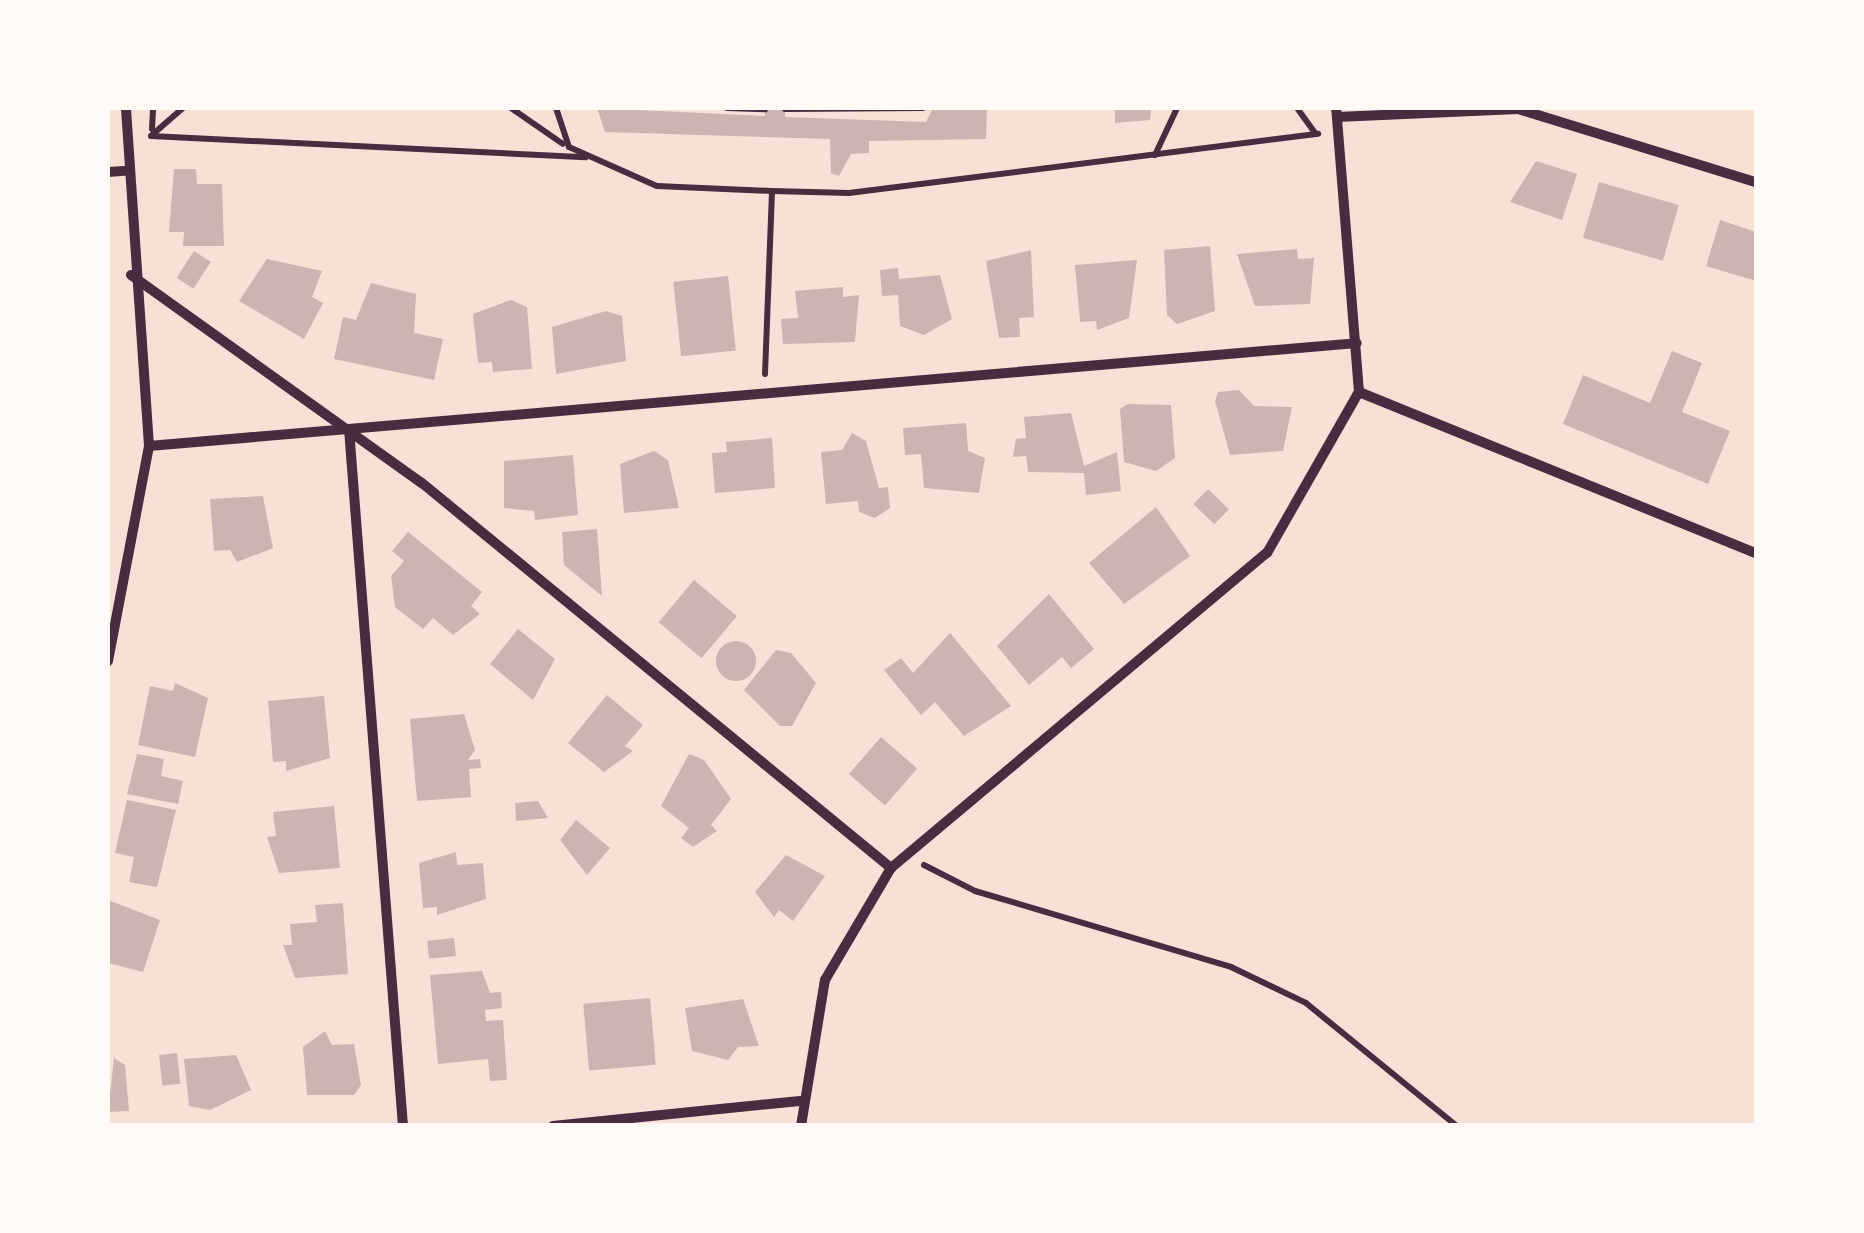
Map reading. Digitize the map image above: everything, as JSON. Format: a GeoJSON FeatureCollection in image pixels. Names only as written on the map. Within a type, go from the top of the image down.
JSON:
{"type":"FeatureCollection","features":[{"type":"Feature","properties":{"kind":"street"},"geometry":{"type":"LineString","coordinates":[[108,660],[150,446],[131,275],[124,171],[126,108]]}},
{"type":"Feature","properties":{"kind":"street"},"geometry":{"type":"LineString","coordinates":[[801,1126],[800,1101],[825,980],[891,868],[1266,553],[1359,392],[1337,112],[1518,109],[1756,182]]}},
{"type":"Feature","properties":{"kind":"street"},"geometry":{"type":"LineString","coordinates":[[108,172],[124,171]]}},
{"type":"Feature","properties":{"kind":"street"},"geometry":{"type":"LineString","coordinates":[[131,275],[349,429],[891,868]]}},
{"type":"Feature","properties":{"kind":"street"},"geometry":{"type":"LineString","coordinates":[[150,446],[1357,343]]}},
{"type":"Feature","properties":{"kind":"street"},"geometry":{"type":"LineString","coordinates":[[1359,392],[1756,554]]}},
{"type":"Feature","properties":{"kind":"street"},"geometry":{"type":"LineString","coordinates":[[349,429],[403,1126]]}},
{"type":"Feature","properties":{"kind":"street"},"geometry":{"type":"LineString","coordinates":[[553,1126],[800,1101]]}},
{"type":"Feature","properties":{"kind":"path"},"geometry":{"type":"LineString","coordinates":[[151,136],[153,108]]}},
{"type":"Feature","properties":{"kind":"path"},"geometry":{"type":"LineString","coordinates":[[151,136],[183,108]]}},
{"type":"Feature","properties":{"kind":"path"},"geometry":{"type":"LineString","coordinates":[[511,108],[569,147],[657,186],[772,191],[849,193],[1317,134],[1339,137]]}},
{"type":"Feature","properties":{"kind":"path"},"geometry":{"type":"LineString","coordinates":[[556,108],[569,147]]}},
{"type":"Feature","properties":{"kind":"path"},"geometry":{"type":"LineString","coordinates":[[727,108],[766,108]]}},
{"type":"Feature","properties":{"kind":"path"},"geometry":{"type":"LineString","coordinates":[[785,109],[923,108]]}},
{"type":"Feature","properties":{"kind":"path"},"geometry":{"type":"LineString","coordinates":[[1155,155],[1177,108]]}},
{"type":"Feature","properties":{"kind":"path"},"geometry":{"type":"LineString","coordinates":[[1298,108],[1317,134]]}},
{"type":"Feature","properties":{"kind":"path"},"geometry":{"type":"LineString","coordinates":[[151,136],[592,158]]}},
{"type":"Feature","properties":{"kind":"path"},"geometry":{"type":"LineString","coordinates":[[764,394],[772,191]]}},
{"type":"Feature","properties":{"kind":"path"},"geometry":{"type":"LineString","coordinates":[[905,856],[974,890],[1231,967],[1306,1003],[1456,1126]]}},
{"type":"Feature","properties":{"kind":"building"},"geometry":{"type":"Polygon","coordinates":[[[597,108],[765,116],[765,108],[785,108],[785,117],[926,122],[933,108],[987,108],[986,139],[869,141],[869,153],[851,154],[839,176],[831,173],[830,139],[605,132],[597,108]]]}},
{"type":"Feature","properties":{"kind":"building"},"geometry":{"type":"Polygon","coordinates":[[[1115,108],[1151,108],[1150,120],[1115,123],[1115,108]]]}},
{"type":"Feature","properties":{"kind":"building"},"geometry":{"type":"Polygon","coordinates":[[[1536,161],[1577,174],[1562,220],[1510,202],[1536,161]]]}},
{"type":"Feature","properties":{"kind":"building"},"geometry":{"type":"Polygon","coordinates":[[[174,169],[196,169],[197,184],[222,184],[224,246],[183,246],[184,232],[169,232],[174,169]]]}},
{"type":"Feature","properties":{"kind":"building"},"geometry":{"type":"Polygon","coordinates":[[[1599,182],[1679,205],[1663,261],[1583,238],[1599,182]]]}},
{"type":"Feature","properties":{"kind":"building"},"geometry":{"type":"Polygon","coordinates":[[[1720,220],[1756,232],[1756,281],[1706,266],[1720,220]]]}},
{"type":"Feature","properties":{"kind":"building"},"geometry":{"type":"Polygon","coordinates":[[[1210,246],[1215,311],[1177,324],[1167,315],[1164,250],[1210,246]]]}},
{"type":"Feature","properties":{"kind":"building"},"geometry":{"type":"Polygon","coordinates":[[[1297,249],[1298,259],[1314,258],[1310,304],[1255,306],[1237,254],[1297,249]]]}},
{"type":"Feature","properties":{"kind":"building"},"geometry":{"type":"Polygon","coordinates":[[[1031,250],[1034,317],[1019,318],[1020,337],[999,338],[986,261],[1031,250]]]}},
{"type":"Feature","properties":{"kind":"building"},"geometry":{"type":"Polygon","coordinates":[[[194,251],[211,262],[193,289],[177,278],[194,251]]]}},
{"type":"Feature","properties":{"kind":"building"},"geometry":{"type":"Polygon","coordinates":[[[267,259],[322,271],[312,297],[323,303],[304,339],[239,301],[267,259]]]}},
{"type":"Feature","properties":{"kind":"building"},"geometry":{"type":"Polygon","coordinates":[[[1137,260],[1129,318],[1097,330],[1096,321],[1080,322],[1075,265],[1137,260]]]}},
{"type":"Feature","properties":{"kind":"building"},"geometry":{"type":"Polygon","coordinates":[[[898,268],[899,279],[940,275],[952,319],[924,335],[900,326],[898,295],[882,296],[880,270],[898,268]]]}},
{"type":"Feature","properties":{"kind":"building"},"geometry":{"type":"Polygon","coordinates":[[[728,276],[736,351],[681,356],[673,282],[728,276]]]}},
{"type":"Feature","properties":{"kind":"building"},"geometry":{"type":"Polygon","coordinates":[[[371,283],[416,294],[414,333],[443,339],[434,380],[334,359],[343,317],[356,320],[371,283]]]}},
{"type":"Feature","properties":{"kind":"building"},"geometry":{"type":"Polygon","coordinates":[[[843,287],[843,297],[859,295],[855,342],[783,344],[781,319],[798,318],[795,291],[843,287]]]}},
{"type":"Feature","properties":{"kind":"building"},"geometry":{"type":"Polygon","coordinates":[[[511,300],[527,307],[532,369],[493,372],[492,362],[478,363],[473,314],[511,300]]]}},
{"type":"Feature","properties":{"kind":"building"},"geometry":{"type":"Polygon","coordinates":[[[606,311],[622,316],[626,361],[556,374],[552,327],[606,311]]]}},
{"type":"Feature","properties":{"kind":"building"},"geometry":{"type":"Polygon","coordinates":[[[1672,351],[1702,363],[1682,412],[1730,431],[1708,484],[1563,424],[1583,375],[1650,403],[1672,351]]]}},
{"type":"Feature","properties":{"kind":"building"},"geometry":{"type":"Polygon","coordinates":[[[1239,390],[1254,406],[1292,407],[1283,451],[1230,455],[1215,401],[1218,392],[1239,390]]]}},
{"type":"Feature","properties":{"kind":"building"},"geometry":{"type":"Polygon","coordinates":[[[1128,404],[1171,405],[1175,458],[1156,471],[1124,462],[1120,409],[1128,404]]]}},
{"type":"Feature","properties":{"kind":"building"},"geometry":{"type":"Polygon","coordinates":[[[1071,413],[1084,466],[1117,452],[1121,491],[1086,495],[1084,473],[1028,472],[1026,456],[1013,457],[1016,439],[1026,438],[1024,417],[1071,413]]]}},
{"type":"Feature","properties":{"kind":"building"},"geometry":{"type":"Polygon","coordinates":[[[966,423],[968,451],[985,458],[979,493],[924,488],[921,454],[905,455],[903,428],[966,423]]]}},
{"type":"Feature","properties":{"kind":"building"},"geometry":{"type":"Polygon","coordinates":[[[852,433],[866,441],[879,488],[888,487],[890,508],[875,518],[859,512],[858,501],[826,504],[821,452],[842,450],[852,433]]]}},
{"type":"Feature","properties":{"kind":"building"},"geometry":{"type":"Polygon","coordinates":[[[772,438],[775,488],[715,493],[712,453],[727,452],[726,442],[772,438]]]}},
{"type":"Feature","properties":{"kind":"building"},"geometry":{"type":"Polygon","coordinates":[[[654,451],[668,460],[679,508],[624,513],[620,464],[654,451]]]}},
{"type":"Feature","properties":{"kind":"building"},"geometry":{"type":"Polygon","coordinates":[[[573,455],[578,515],[535,520],[534,511],[504,508],[504,461],[573,455]]]}},
{"type":"Feature","properties":{"kind":"building"},"geometry":{"type":"Polygon","coordinates":[[[1208,489],[1229,509],[1214,524],[1193,504],[1208,489]]]}},
{"type":"Feature","properties":{"kind":"building"},"geometry":{"type":"Polygon","coordinates":[[[263,496],[273,548],[237,562],[230,550],[214,551],[210,499],[263,496]]]}},
{"type":"Feature","properties":{"kind":"building"},"geometry":{"type":"Polygon","coordinates":[[[1156,507],[1190,556],[1124,604],[1089,563],[1156,507]]]}},
{"type":"Feature","properties":{"kind":"building"},"geometry":{"type":"Polygon","coordinates":[[[597,529],[602,596],[564,565],[562,532],[597,529]]]}},
{"type":"Feature","properties":{"kind":"building"},"geometry":{"type":"Polygon","coordinates":[[[408,532],[482,592],[471,606],[480,614],[453,635],[433,618],[423,629],[395,607],[391,576],[404,561],[392,551],[408,532]]]}},
{"type":"Feature","properties":{"kind":"building"},"geometry":{"type":"Polygon","coordinates":[[[694,580],[737,616],[702,658],[659,622],[694,580]]]}},
{"type":"Feature","properties":{"kind":"building"},"geometry":{"type":"Polygon","coordinates":[[[1049,594],[1094,649],[1071,668],[1062,657],[1029,685],[997,646],[1049,594]]]}},
{"type":"Feature","properties":{"kind":"building"},"geometry":{"type":"Polygon","coordinates":[[[518,629],[555,659],[533,700],[490,664],[518,629]]]}},
{"type":"Feature","properties":{"kind":"building"},"geometry":{"type":"Polygon","coordinates":[[[950,633],[1011,706],[964,736],[935,702],[921,715],[884,670],[901,658],[913,673],[950,633]]]}},
{"type":"Feature","properties":{"kind":"building"},"geometry":{"type":"Polygon","coordinates":[[[736,641],[750,647],[756,661],[750,675],[736,681],[722,675],[716,661],[722,647],[736,641]]]}},
{"type":"Feature","properties":{"kind":"building"},"geometry":{"type":"Polygon","coordinates":[[[776,650],[791,653],[816,683],[792,726],[780,726],[744,690],[776,650]]]}},
{"type":"Feature","properties":{"kind":"building"},"geometry":{"type":"Polygon","coordinates":[[[175,683],[208,698],[195,757],[138,745],[150,686],[173,691],[175,683]]]}},
{"type":"Feature","properties":{"kind":"building"},"geometry":{"type":"Polygon","coordinates":[[[607,695],[643,725],[625,746],[633,751],[604,772],[568,743],[607,695]]]}},
{"type":"Feature","properties":{"kind":"building"},"geometry":{"type":"Polygon","coordinates":[[[324,696],[330,758],[286,771],[286,761],[273,762],[268,701],[324,696]]]}},
{"type":"Feature","properties":{"kind":"building"},"geometry":{"type":"Polygon","coordinates":[[[464,714],[475,750],[468,760],[480,759],[481,768],[469,769],[471,797],[417,801],[410,719],[464,714]]]}},
{"type":"Feature","properties":{"kind":"building"},"geometry":{"type":"Polygon","coordinates":[[[881,737],[917,768],[885,805],[849,774],[881,737]]]}},
{"type":"Feature","properties":{"kind":"building"},"geometry":{"type":"Polygon","coordinates":[[[137,754],[164,759],[161,776],[183,781],[178,804],[127,794],[137,754]]]}},
{"type":"Feature","properties":{"kind":"building"},"geometry":{"type":"Polygon","coordinates":[[[689,754],[704,760],[731,799],[711,825],[717,831],[693,847],[681,838],[689,828],[661,806],[689,754]]]}},
{"type":"Feature","properties":{"kind":"building"},"geometry":{"type":"Polygon","coordinates":[[[127,800],[176,810],[157,887],[129,882],[134,857],[115,853],[127,800]]]}},
{"type":"Feature","properties":{"kind":"building"},"geometry":{"type":"Polygon","coordinates":[[[538,801],[548,818],[516,821],[515,803],[538,801]]]}},
{"type":"Feature","properties":{"kind":"building"},"geometry":{"type":"Polygon","coordinates":[[[334,806],[340,868],[279,873],[267,837],[276,836],[273,812],[334,806]]]}},
{"type":"Feature","properties":{"kind":"building"},"geometry":{"type":"Polygon","coordinates":[[[576,820],[610,848],[587,875],[560,840],[576,820]]]}},
{"type":"Feature","properties":{"kind":"building"},"geometry":{"type":"Polygon","coordinates":[[[456,852],[457,865],[483,863],[486,899],[437,915],[437,907],[423,908],[419,863],[456,852]]]}},
{"type":"Feature","properties":{"kind":"building"},"geometry":{"type":"Polygon","coordinates":[[[786,855],[825,876],[793,921],[779,910],[774,917],[755,892],[786,855]]]}},
{"type":"Feature","properties":{"kind":"building"},"geometry":{"type":"Polygon","coordinates":[[[108,900],[160,920],[143,972],[108,963],[108,900]]]}},
{"type":"Feature","properties":{"kind":"building"},"geometry":{"type":"Polygon","coordinates":[[[343,903],[348,974],[295,978],[283,945],[292,945],[290,924],[317,922],[315,905],[343,903]]]}},
{"type":"Feature","properties":{"kind":"building"},"geometry":{"type":"Polygon","coordinates":[[[454,938],[456,956],[429,959],[427,941],[454,938]]]}},
{"type":"Feature","properties":{"kind":"building"},"geometry":{"type":"Polygon","coordinates":[[[482,971],[490,993],[501,992],[502,1008],[485,1010],[486,1021],[503,1020],[507,1080],[490,1081],[488,1059],[438,1064],[430,975],[482,971]]]}},
{"type":"Feature","properties":{"kind":"building"},"geometry":{"type":"Polygon","coordinates":[[[650,998],[656,1065],[589,1071],[583,1004],[650,998]]]}},
{"type":"Feature","properties":{"kind":"building"},"geometry":{"type":"Polygon","coordinates":[[[743,999],[759,1046],[738,1047],[728,1060],[692,1051],[685,1008],[743,999]]]}},
{"type":"Feature","properties":{"kind":"building"},"geometry":{"type":"Polygon","coordinates":[[[325,1031],[332,1045],[354,1044],[361,1085],[354,1095],[307,1095],[303,1047],[325,1031]]]}},
{"type":"Feature","properties":{"kind":"building"},"geometry":{"type":"Polygon","coordinates":[[[177,1053],[180,1084],[162,1086],[159,1055],[177,1053]]]}},
{"type":"Feature","properties":{"kind":"building"},"geometry":{"type":"Polygon","coordinates":[[[236,1055],[251,1090],[210,1110],[189,1106],[184,1059],[236,1055]]]}},
{"type":"Feature","properties":{"kind":"building"},"geometry":{"type":"Polygon","coordinates":[[[114,1058],[125,1065],[129,1111],[108,1112],[114,1058]]]}}]}
